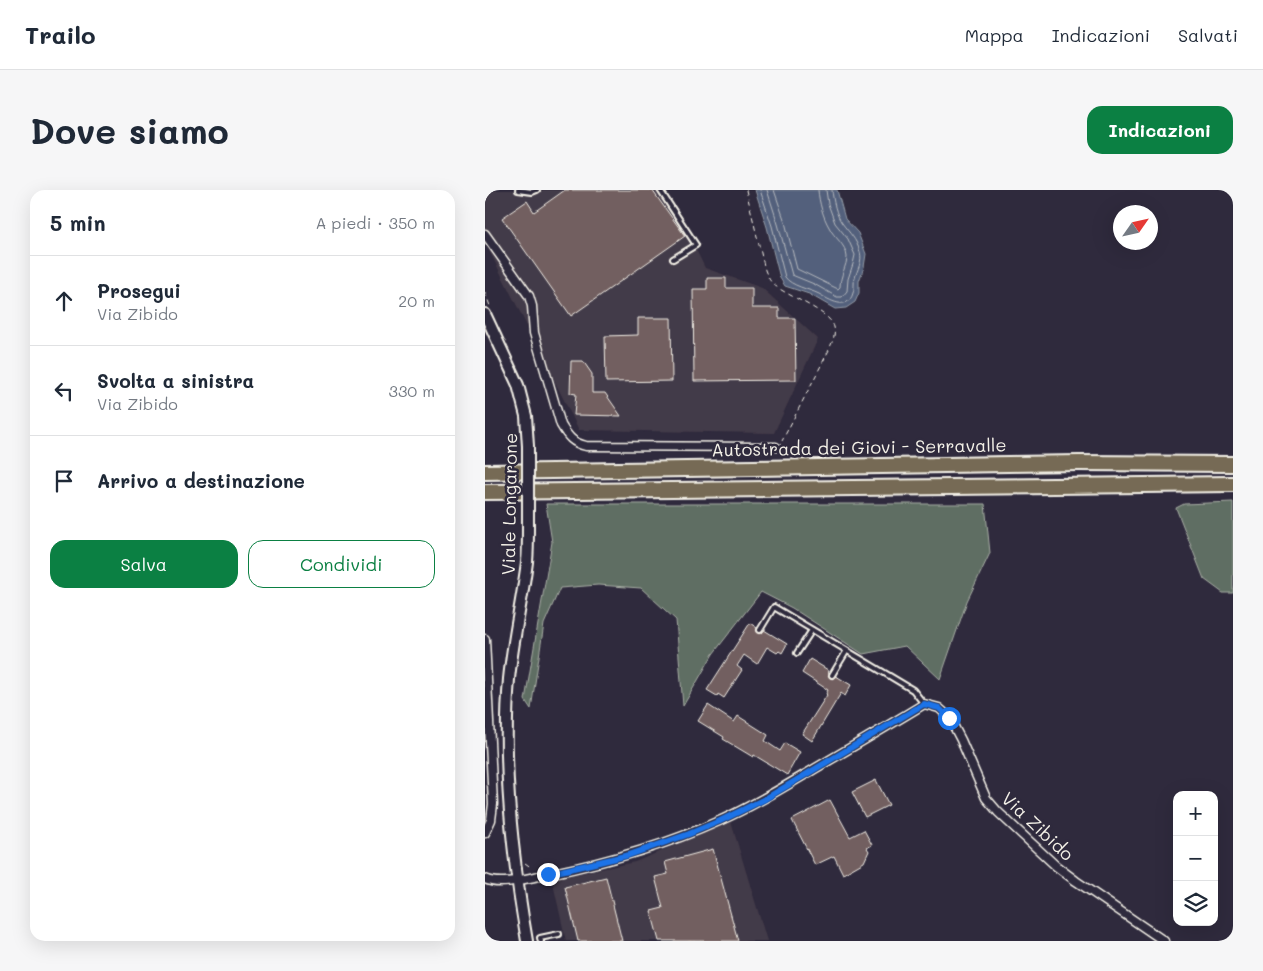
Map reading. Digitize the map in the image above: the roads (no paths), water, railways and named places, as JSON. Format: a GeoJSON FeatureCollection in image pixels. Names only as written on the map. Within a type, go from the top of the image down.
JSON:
{"type":"FeatureCollection","features":[{"type":"Feature","properties":{"kind":"highway","name":"Autostrada dei Giovi - Serravalle"},"geometry":{"type":"LineString","coordinates":[[485,472],[1079,463],[1233,464]]}},
{"type":"Feature","properties":{"kind":"highway"},"geometry":{"type":"LineString","coordinates":[[485,492],[1233,484]]}},
{"type":"Feature","properties":{"kind":"main road","name":"Viale Longarone"},"geometry":{"type":"LineString","coordinates":[[485,314],[518,385],[526,416],[528,446],[527,560],[513,643],[509,681],[509,786],[517,881],[527,941]]}},
{"type":"Feature","properties":{"kind":"street"},"geometry":{"type":"LineString","coordinates":[[485,234],[529,296],[533,306],[534,333],[561,425],[569,438],[575,443],[586,446],[776,447]]}},
{"type":"Feature","properties":{"kind":"street"},"geometry":{"type":"LineString","coordinates":[[485,639],[493,804],[491,820],[485,833]]}},
{"type":"Feature","properties":{"kind":"street"},"geometry":{"type":"LineString","coordinates":[[485,879],[497,882],[517,881],[629,855],[689,834],[765,799],[924,704]]}},
{"type":"Feature","properties":{"kind":"street","name":"Via Zibido"},"geometry":{"type":"LineString","coordinates":[[924,704],[939,708],[949,718],[987,798],[998,812],[1056,866],[1075,881],[1165,941]]}},
{"type":"Feature","properties":{"kind":"lane"},"geometry":{"type":"LineString","coordinates":[[518,190],[532,192],[537,190]]}},
{"type":"Feature","properties":{"kind":"lane"},"geometry":{"type":"LineString","coordinates":[[660,190],[695,245],[673,259]]}},
{"type":"Feature","properties":{"kind":"lane"},"geometry":{"type":"LineString","coordinates":[[760,630],[774,607],[913,690],[924,704]]}},
{"type":"Feature","properties":{"kind":"lane"},"geometry":{"type":"LineString","coordinates":[[797,654],[812,630]]}},
{"type":"Feature","properties":{"kind":"lane"},"geometry":{"type":"LineString","coordinates":[[832,675],[847,652]]}},
{"type":"Feature","properties":{"kind":"lane"},"geometry":{"type":"LineString","coordinates":[[541,941],[540,938],[559,934]]}},
{"type":"Feature","properties":{"kind":"water"},"geometry":{"type":"Polygon","coordinates":[[[755,190],[837,190],[845,219],[858,233],[866,254],[859,281],[859,293],[855,302],[846,308],[835,309],[809,294],[785,286],[780,278],[755,190]]]}}]}
